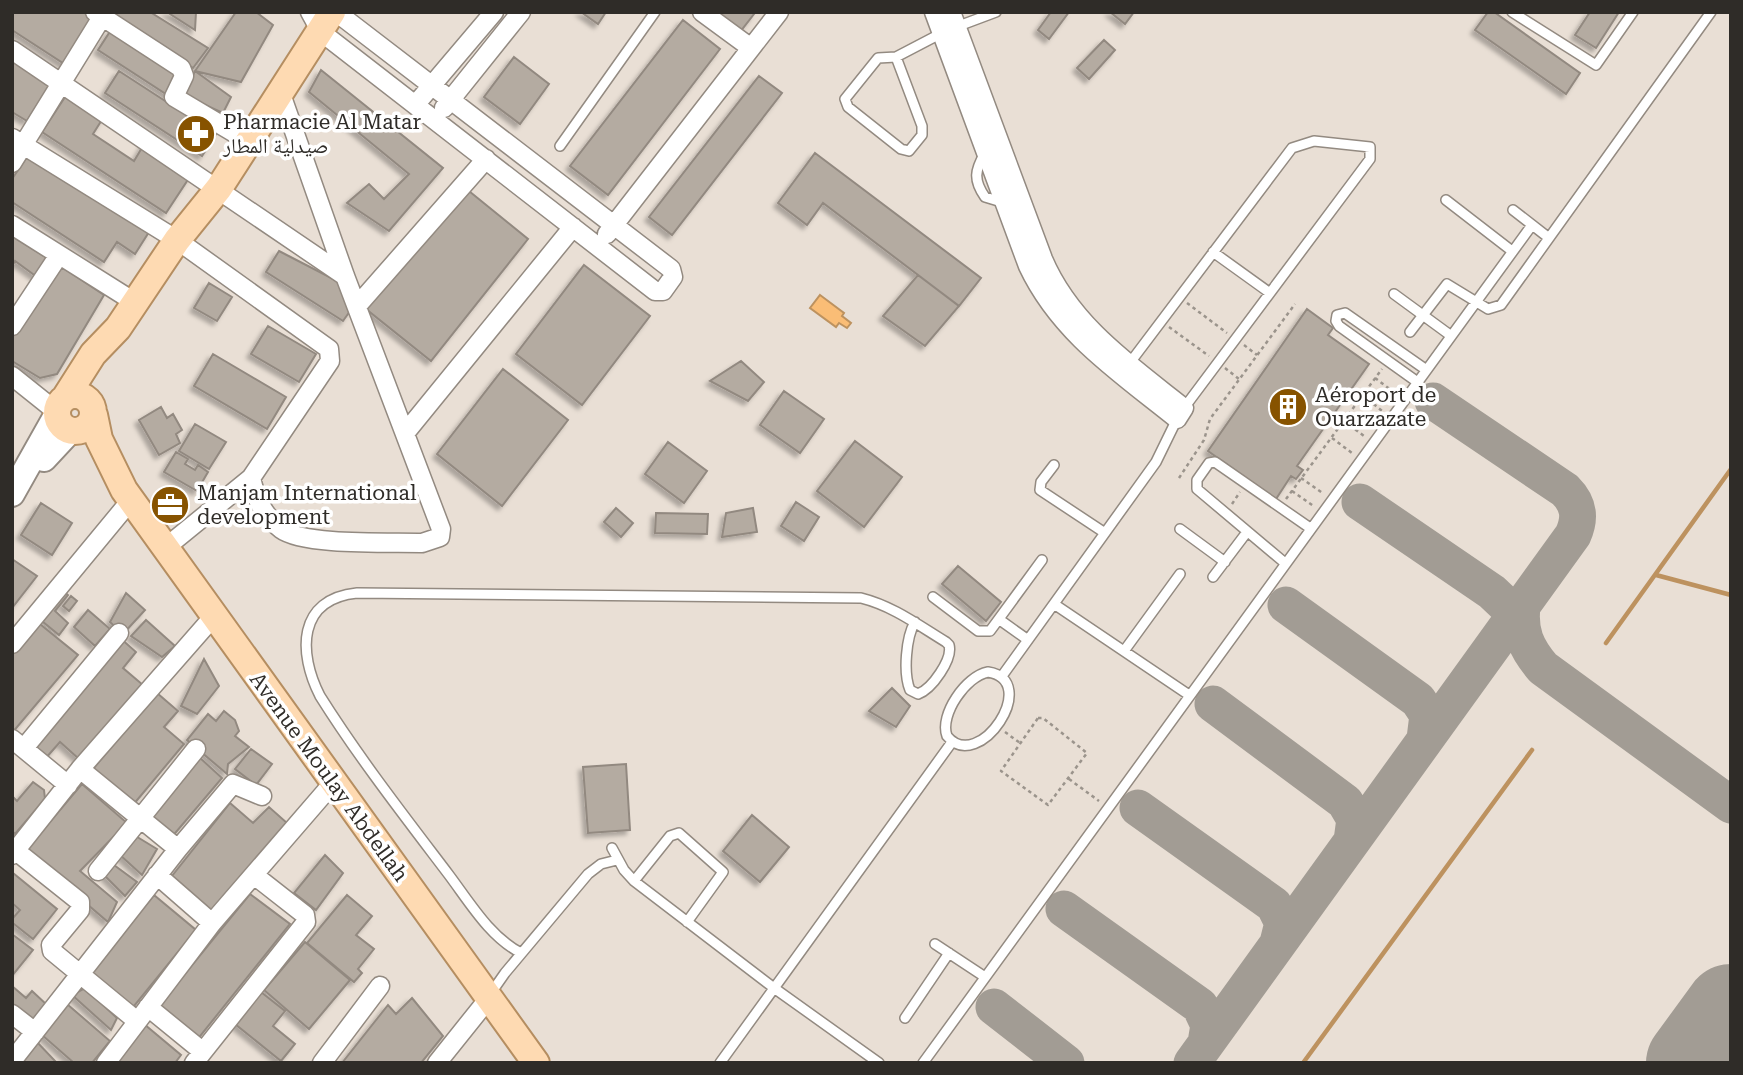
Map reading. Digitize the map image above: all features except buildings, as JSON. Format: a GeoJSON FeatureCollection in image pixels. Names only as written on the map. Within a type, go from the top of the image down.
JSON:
{"type":"FeatureCollection","features":[{"type":"Feature","properties":{"kind":"main road"},"geometry":{"type":"LineString","coordinates":[[72,413],[96,384],[118,328],[177,240],[219,188],[281,94],[325,17]]}},
{"type":"Feature","properties":{"kind":"main road","name":"Avenue Moulay Abdellah"},"geometry":{"type":"LineString","coordinates":[[72,413],[99,439],[128,495],[165,548],[536,1063]]}},
{"type":"Feature","properties":{"kind":"street"},"geometry":{"type":"LineString","coordinates":[[416,104],[494,12]]}},
{"type":"Feature","properties":{"kind":"street"},"geometry":{"type":"LineString","coordinates":[[435,119],[521,12]]}},
{"type":"Feature","properties":{"kind":"street"},"geometry":{"type":"LineString","coordinates":[[702,12],[751,48]]}},
{"type":"Feature","properties":{"kind":"street"},"geometry":{"type":"LineString","coordinates":[[598,245],[779,12]]}},
{"type":"Feature","properties":{"kind":"street"},"geometry":{"type":"LineString","coordinates":[[934,12],[950,24],[1049,274],[1077,315],[1181,413]]}},
{"type":"Feature","properties":{"kind":"street"},"geometry":{"type":"LineString","coordinates":[[12,163],[18,142],[62,82],[99,15],[181,68],[184,76],[174,97],[248,141]]}},
{"type":"Feature","properties":{"kind":"street"},"geometry":{"type":"LineString","coordinates":[[325,17],[431,85],[671,269],[673,277],[663,291],[655,291],[416,104],[325,17]]}},
{"type":"Feature","properties":{"kind":"street"},"geometry":{"type":"LineString","coordinates":[[950,24],[986,151],[1028,266],[1056,314],[1088,348],[1181,413]]}},
{"type":"Feature","properties":{"kind":"street"},"geometry":{"type":"LineString","coordinates":[[12,50],[345,276]]}},
{"type":"Feature","properties":{"kind":"street"},"geometry":{"type":"LineString","coordinates":[[251,478],[257,502],[283,530],[306,538],[433,542],[440,537],[440,528],[406,432],[345,276],[281,94]]}},
{"type":"Feature","properties":{"kind":"street"},"geometry":{"type":"LineString","coordinates":[[18,142],[177,240],[329,349],[330,361],[251,478],[165,548]]}},
{"type":"Feature","properties":{"kind":"street"},"geometry":{"type":"LineString","coordinates":[[357,306],[486,159]]}},
{"type":"Feature","properties":{"kind":"street"},"geometry":{"type":"LineString","coordinates":[[12,225],[136,303]]}},
{"type":"Feature","properties":{"kind":"street"},"geometry":{"type":"LineString","coordinates":[[406,432],[573,227]]}},
{"type":"Feature","properties":{"kind":"street"},"geometry":{"type":"LineString","coordinates":[[12,326],[59,255]]}},
{"type":"Feature","properties":{"kind":"street"},"geometry":{"type":"LineString","coordinates":[[17,486],[28,461],[72,413],[20,381]]}},
{"type":"Feature","properties":{"kind":"street"},"geometry":{"type":"LineString","coordinates":[[12,644],[128,495]]}},
{"type":"Feature","properties":{"kind":"street"},"geometry":{"type":"LineString","coordinates":[[214,616],[15,846],[80,902],[80,909],[51,948],[81,975],[142,1014],[198,1057],[306,922],[305,915],[254,875]]}},
{"type":"Feature","properties":{"kind":"street"},"geometry":{"type":"LineString","coordinates":[[68,785],[18,744],[119,634]]}},
{"type":"Feature","properties":{"kind":"street"},"geometry":{"type":"LineString","coordinates":[[98,871],[196,749]]}},
{"type":"Feature","properties":{"kind":"street"},"geometry":{"type":"LineString","coordinates":[[80,769],[178,849]]}},
{"type":"Feature","properties":{"kind":"street"},"geometry":{"type":"LineString","coordinates":[[106,1063],[212,923],[333,783]]}},
{"type":"Feature","properties":{"kind":"street"},"geometry":{"type":"LineString","coordinates":[[12,1061],[157,875],[233,784],[262,796]]}},
{"type":"Feature","properties":{"kind":"street"},"geometry":{"type":"LineString","coordinates":[[157,875],[212,923]]}},
{"type":"Feature","properties":{"kind":"street"},"geometry":{"type":"LineString","coordinates":[[322,1063],[380,986]]}},
{"type":"Feature","properties":{"kind":"street"},"geometry":{"type":"LineString","coordinates":[[437,1063],[489,998]]}},
{"type":"Feature","properties":{"kind":"street"},"geometry":{"type":"LineString","coordinates":[[12,1014],[35,1032]]}},
{"type":"Feature","properties":{"kind":"lane"},"geometry":{"type":"LineString","coordinates":[[560,146],[655,12]]}},
{"type":"Feature","properties":{"kind":"lane"},"geometry":{"type":"LineString","coordinates":[[896,57],[922,126],[922,135],[909,151],[901,149],[846,102],[878,58],[896,57],[950,24],[996,12]]}},
{"type":"Feature","properties":{"kind":"lane"},"geometry":{"type":"LineString","coordinates":[[1516,13],[1596,65],[1633,12]]}},
{"type":"Feature","properties":{"kind":"lane"},"geometry":{"type":"LineString","coordinates":[[1410,332],[1447,284],[1488,309],[1497,308],[1711,12]]}},
{"type":"Feature","properties":{"kind":"lane"},"geometry":{"type":"LineString","coordinates":[[1002,676],[1156,462],[1181,413],[1370,159],[1370,147],[1314,141],[1292,148],[1129,365]]}},
{"type":"Feature","properties":{"kind":"lane"},"geometry":{"type":"LineString","coordinates":[[1446,200],[1512,251]]}},
{"type":"Feature","properties":{"kind":"lane"},"geometry":{"type":"LineString","coordinates":[[1513,210],[1549,238]]}},
{"type":"Feature","properties":{"kind":"lane"},"geometry":{"type":"LineString","coordinates":[[923,1063],[1416,381],[1532,225]]}},
{"type":"Feature","properties":{"kind":"lane"},"geometry":{"type":"LineString","coordinates":[[1213,252],[1270,293]]}},
{"type":"Feature","properties":{"kind":"lane"},"geometry":{"type":"LineString","coordinates":[[1394,295],[1450,335]]}},
{"type":"Feature","properties":{"kind":"lane"},"geometry":{"type":"LineString","coordinates":[[1416,381],[1337,324],[1337,315],[1345,313],[1425,369]]}},
{"type":"Feature","properties":{"kind":"lane"},"geometry":{"type":"LineString","coordinates":[[1388,361],[1397,349]]}},
{"type":"Feature","properties":{"kind":"lane"},"geometry":{"type":"LineString","coordinates":[[1285,563],[1195,486],[1207,466],[1215,462],[1310,528]]}},
{"type":"Feature","properties":{"kind":"lane"},"geometry":{"type":"LineString","coordinates":[[1054,465],[1041,482],[1040,490],[1105,533]]}},
{"type":"Feature","properties":{"kind":"lane"},"geometry":{"type":"LineString","coordinates":[[1180,529],[1225,562]]}},
{"type":"Feature","properties":{"kind":"lane"},"geometry":{"type":"LineString","coordinates":[[1213,578],[1247,532]]}},
{"type":"Feature","properties":{"kind":"lane"},"geometry":{"type":"LineString","coordinates":[[933,597],[982,632],[990,631],[1042,560]]}},
{"type":"Feature","properties":{"kind":"lane"},"geometry":{"type":"LineString","coordinates":[[1124,651],[1180,574]]}},
{"type":"Feature","properties":{"kind":"lane"},"geometry":{"type":"LineString","coordinates":[[521,953],[503,943],[489,928],[420,838],[320,696],[310,675],[305,642],[310,622],[322,606],[339,596],[357,593],[849,596],[884,605],[915,622],[946,642],[951,649],[949,658],[926,690],[918,694],[908,686],[909,636],[915,622]]}},
{"type":"Feature","properties":{"kind":"lane"},"geometry":{"type":"LineString","coordinates":[[1054,604],[1189,695]]}},
{"type":"Feature","properties":{"kind":"lane"},"geometry":{"type":"LineString","coordinates":[[1000,620],[1028,640]]}},
{"type":"Feature","properties":{"kind":"lane"},"geometry":{"type":"LineString","coordinates":[[981,673],[1002,676],[1007,682],[1011,697],[995,725],[975,746],[967,747],[952,742],[945,729],[947,714],[970,682],[981,673]]}},
{"type":"Feature","properties":{"kind":"lane"},"geometry":{"type":"LineString","coordinates":[[720,1063],[952,742]]}},
{"type":"Feature","properties":{"kind":"lane"},"geometry":{"type":"LineString","coordinates":[[634,881],[670,836],[679,833],[723,872],[687,922]]}},
{"type":"Feature","properties":{"kind":"lane"},"geometry":{"type":"LineString","coordinates":[[612,848],[617,860],[634,881],[774,988],[879,1063]]}},
{"type":"Feature","properties":{"kind":"lane"},"geometry":{"type":"LineString","coordinates":[[489,998],[521,953],[588,874],[601,864],[617,860]]}},
{"type":"Feature","properties":{"kind":"lane"},"geometry":{"type":"LineString","coordinates":[[935,944],[985,977]]}},
{"type":"Feature","properties":{"kind":"lane"},"geometry":{"type":"LineString","coordinates":[[905,1018],[949,953]]}},
{"type":"Feature","properties":{"kind":"path"},"geometry":{"type":"LineString","coordinates":[[1179,297],[1257,355]]}},
{"type":"Feature","properties":{"kind":"path"},"geometry":{"type":"LineString","coordinates":[[1180,478],[1204,440],[1210,419],[1294,304]]}},
{"type":"Feature","properties":{"kind":"path"},"geometry":{"type":"LineString","coordinates":[[1161,321],[1240,379]]}},
{"type":"Feature","properties":{"kind":"path"},"geometry":{"type":"LineString","coordinates":[[1280,507],[1388,361]]}},
{"type":"Feature","properties":{"kind":"path"},"geometry":{"type":"LineString","coordinates":[[1375,378],[1403,400]]}},
{"type":"Feature","properties":{"kind":"path"},"geometry":{"type":"LineString","coordinates":[[1363,395],[1390,417]]}},
{"type":"Feature","properties":{"kind":"path"},"geometry":{"type":"LineString","coordinates":[[1344,421],[1372,443]]}},
{"type":"Feature","properties":{"kind":"path"},"geometry":{"type":"LineString","coordinates":[[1331,438],[1360,459]]}},
{"type":"Feature","properties":{"kind":"path"},"geometry":{"type":"LineString","coordinates":[[1301,478],[1331,499]]}},
{"type":"Feature","properties":{"kind":"path"},"geometry":{"type":"LineString","coordinates":[[1225,513],[1246,484]]}},
{"type":"Feature","properties":{"kind":"path"},"geometry":{"type":"LineString","coordinates":[[1292,491],[1321,512]]}},
{"type":"Feature","properties":{"kind":"path"},"geometry":{"type":"LineString","coordinates":[[1038,718],[1043,718],[1087,751],[1069,779],[1049,804],[1044,804],[1001,771],[1038,718]]}},
{"type":"Feature","properties":{"kind":"path"},"geometry":{"type":"LineString","coordinates":[[995,725],[1020,743]]}},
{"type":"Feature","properties":{"kind":"path"},"geometry":{"type":"LineString","coordinates":[[1069,779],[1108,807]]}},
{"type":"Feature","properties":{"kind":"shaded area"},"geometry":{"type":"Polygon","coordinates":[[[820,295],[844,313],[842,316],[851,323],[847,328],[839,323],[836,327],[810,308],[820,295]]]}},
{"type":"Feature","properties":{"kind":"waterway"},"geometry":{"type":"LineString","coordinates":[[1606,643],[1731,469]]}},
{"type":"Feature","properties":{"kind":"waterway"},"geometry":{"type":"LineString","coordinates":[[1656,575],[1731,595]]}},
{"type":"Feature","properties":{"kind":"waterway"},"geometry":{"type":"LineString","coordinates":[[1303,1063],[1532,750]]}},
{"type":"Feature","properties":{"kind":"taxiway"},"geometry":{"type":"LineString","coordinates":[[1192,1063],[1576,528],[1576,506],[1565,490],[1433,401]]}},
{"type":"Feature","properties":{"kind":"taxiway"},"geometry":{"type":"LineString","coordinates":[[1360,502],[1492,592],[1510,609],[1522,634]]}},
{"type":"Feature","properties":{"kind":"taxiway"},"geometry":{"type":"LineString","coordinates":[[1286,605],[1418,700],[1428,715],[1425,739]]}},
{"type":"Feature","properties":{"kind":"taxiway"},"geometry":{"type":"LineString","coordinates":[[1522,606],[1525,639],[1543,668],[1731,805]]}},
{"type":"Feature","properties":{"kind":"taxiway"},"geometry":{"type":"LineString","coordinates":[[1213,704],[1345,802],[1355,819],[1352,841]]}},
{"type":"Feature","properties":{"kind":"taxiway"},"geometry":{"type":"LineString","coordinates":[[1138,808],[1274,905],[1283,923],[1278,943]]}},
{"type":"Feature","properties":{"kind":"taxiway"},"geometry":{"type":"LineString","coordinates":[[1064,909],[1200,1006],[1209,1025],[1206,1043]]}},
{"type":"Feature","properties":{"kind":"taxiway"},"geometry":{"type":"LineString","coordinates":[[994,1007],[1066,1063]]}},
{"type":"Feature","properties":{"kind":"runway"},"geometry":{"type":"LineString","coordinates":[[1693,1063],[1731,1011]]}},
{"type":"Feature","properties":{"kind":"place","name":"Pharmacie Al Matar صيدلية المطار"},"geometry":{"type":"Point","coordinates":[196,134]}},
{"type":"Feature","properties":{"kind":"place","name":"Aéroport de Ouarzazate"},"geometry":{"type":"Point","coordinates":[1288,407]}},
{"type":"Feature","properties":{"kind":"place","name":"Manjam International development"},"geometry":{"type":"Point","coordinates":[170,505]}}]}
